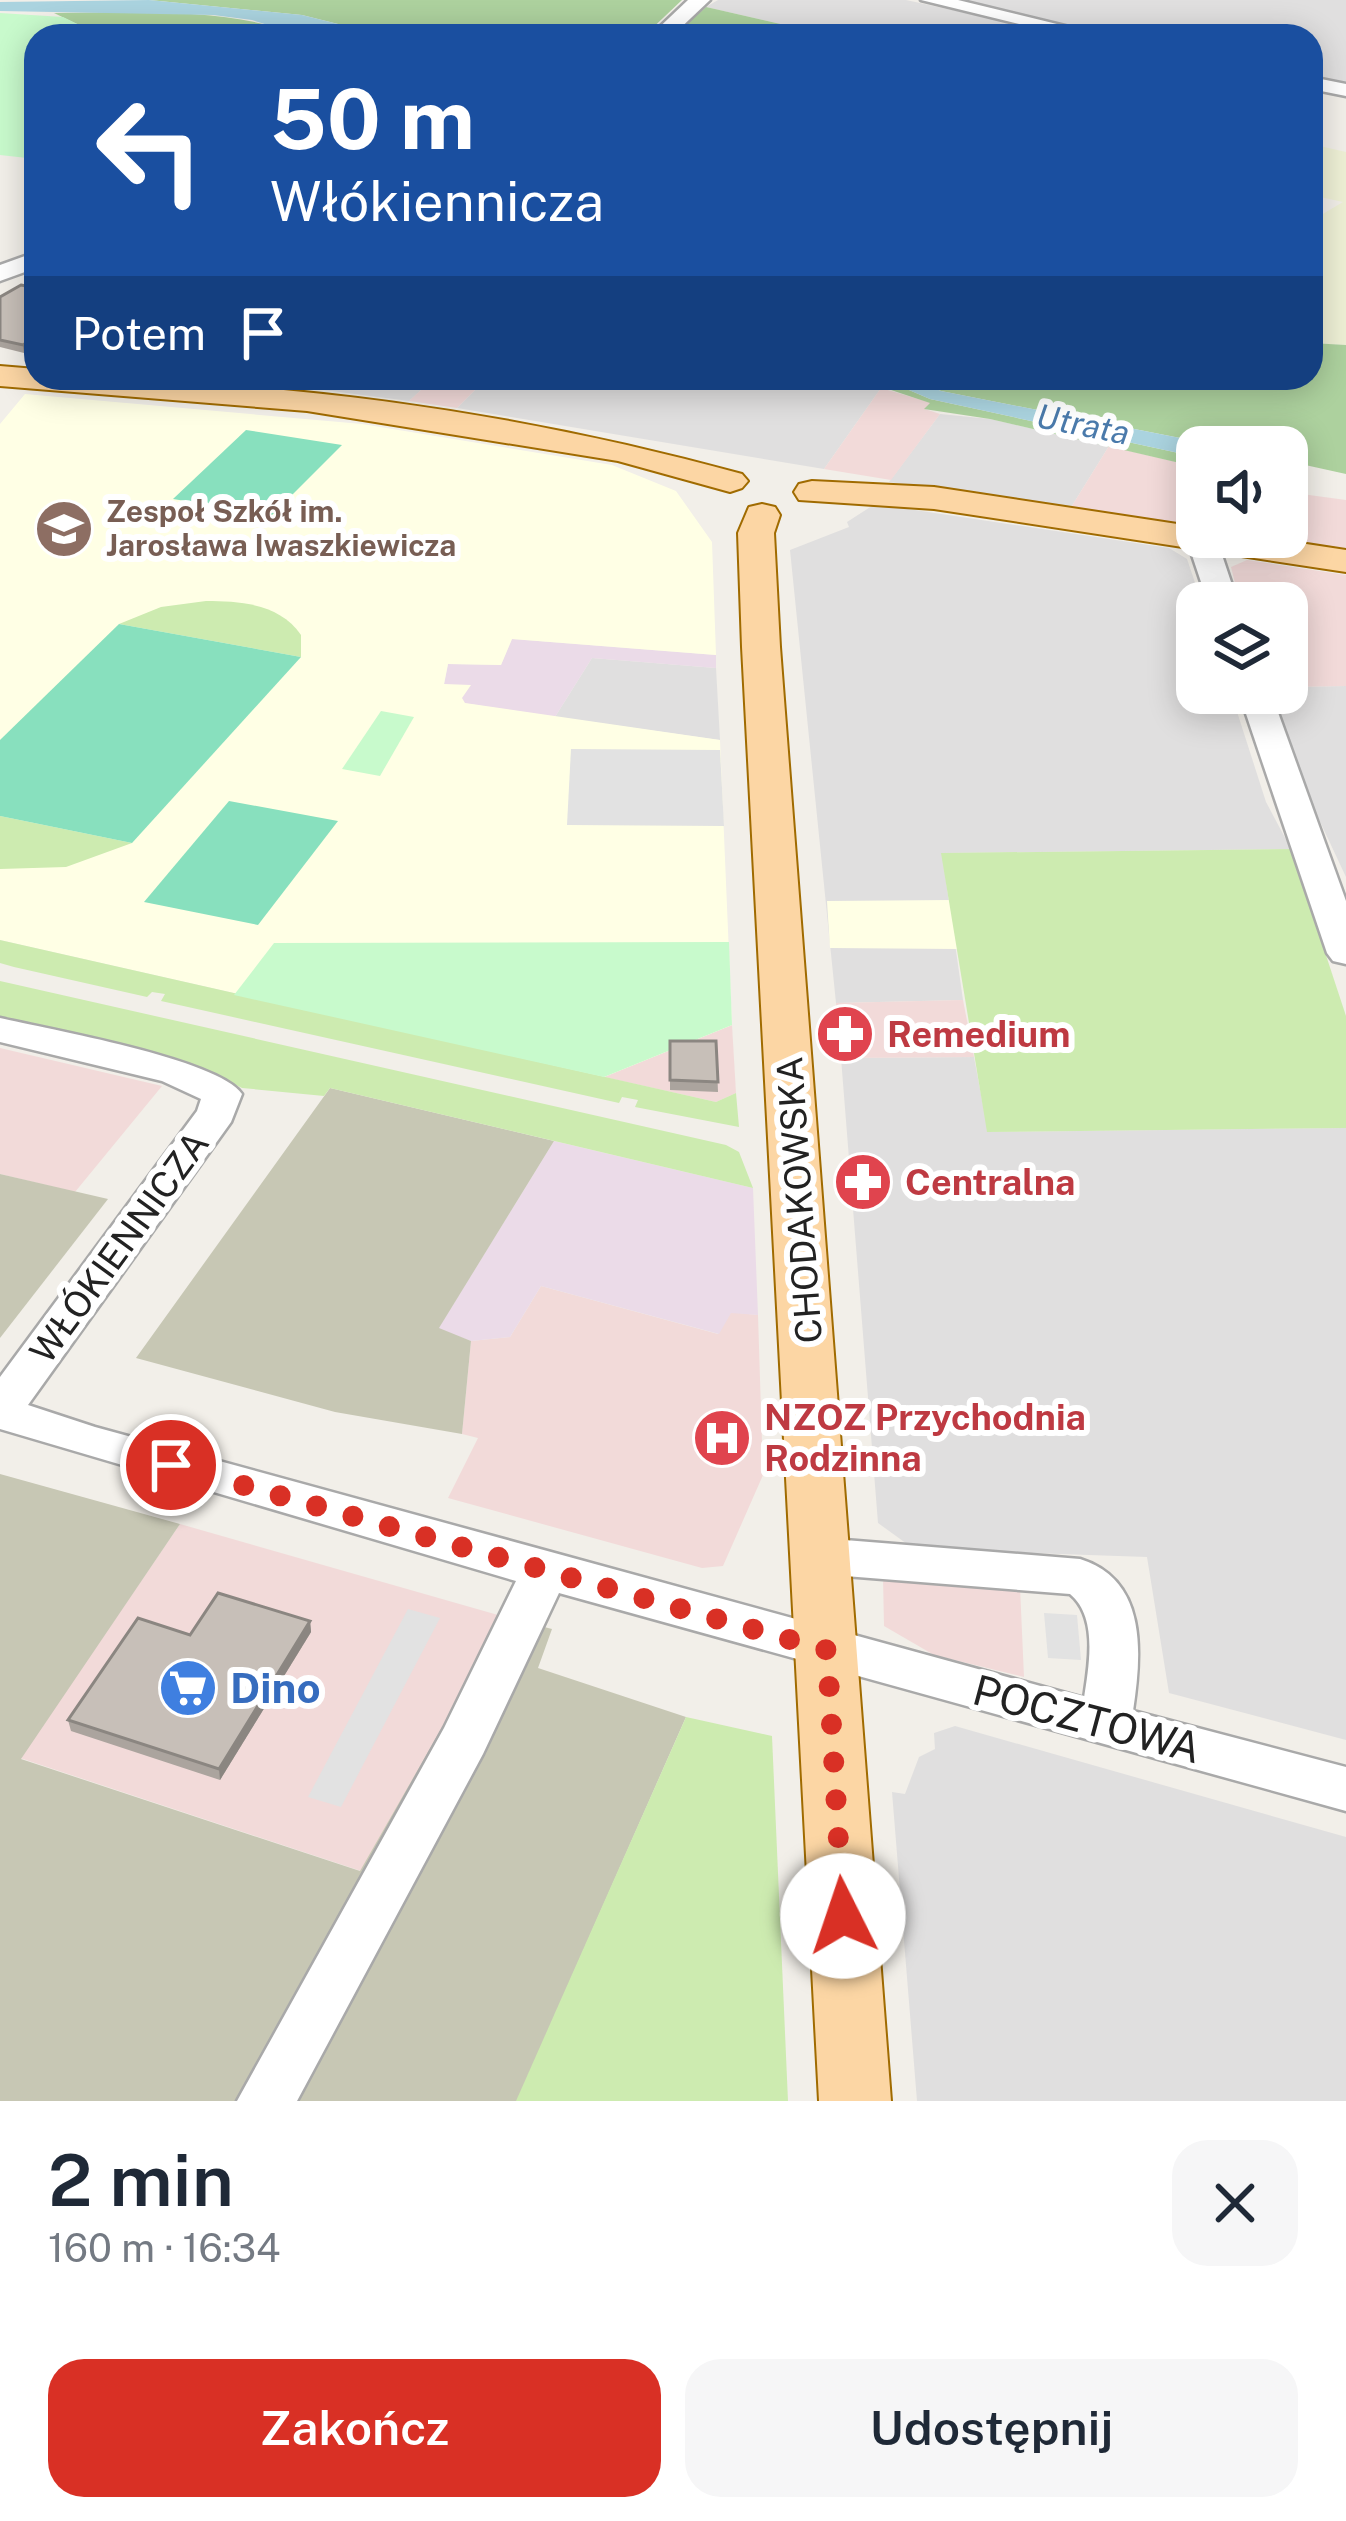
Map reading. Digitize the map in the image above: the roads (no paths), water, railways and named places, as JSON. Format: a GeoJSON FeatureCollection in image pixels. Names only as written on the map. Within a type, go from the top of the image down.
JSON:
{"type":"FeatureCollection","features":[{"type":"Feature","properties":{"kind":"main road"},"geometry":{"type":"LineString","coordinates":[[279,390],[622,451],[760,486],[799,509],[812,492],[882,492],[1176,535]]}},
{"type":"Feature","properties":{"kind":"main road","name":"CHODAKOWSKA"},"geometry":{"type":"LineString","coordinates":[[760,486],[756,533],[761,647],[855,2101]]}},
{"type":"Feature","properties":{"kind":"main road"},"geometry":{"type":"LineString","coordinates":[[1308,555],[1346,561]]}},
{"type":"Feature","properties":{"kind":"street"},"geometry":{"type":"LineString","coordinates":[[673,24],[700,0]]}},
{"type":"Feature","properties":{"kind":"street"},"geometry":{"type":"LineString","coordinates":[[931,0],[1041,24]]}},
{"type":"Feature","properties":{"kind":"street"},"geometry":{"type":"LineString","coordinates":[[1262,714],[1346,952]]}},
{"type":"Feature","properties":{"kind":"street","name":"WŁÓKIENNICZA"},"geometry":{"type":"LineString","coordinates":[[0,1030],[175,1072],[222,1094],[222,1102],[0,1411],[85,1442],[827,1650]]}},
{"type":"Feature","properties":{"kind":"street"},"geometry":{"type":"LineString","coordinates":[[820,1556],[1058,1573],[1088,1581],[1104,1597],[1111,1623],[1115,1667],[1105,1724]]}},
{"type":"Feature","properties":{"kind":"street"},"geometry":{"type":"LineString","coordinates":[[266,2101],[465,1739],[546,1570]]}},
{"type":"Feature","properties":{"kind":"street","name":"POCZTOWA"},"geometry":{"type":"LineString","coordinates":[[827,1650],[1346,1789]]}},
{"type":"Feature","properties":{"kind":"water"},"geometry":{"type":"Polygon","coordinates":[[[149,0],[302,15],[338,24],[265,24],[213,15],[0,11],[0,2],[149,0]]]}},
{"type":"Feature","properties":{"kind":"water","name":"Utrata"},"geometry":{"type":"Polygon","coordinates":[[[909,390],[939,390],[1176,437],[1176,452],[930,399],[909,390]]]}},
{"type":"Feature","properties":{"kind":"place","name":"Zespoł Szkół im. Jarosława Iwaszkiewicza"},"geometry":{"type":"Point","coordinates":[64,529]}},
{"type":"Feature","properties":{"kind":"place","name":"Remedium"},"geometry":{"type":"Point","coordinates":[845,1034]}},
{"type":"Feature","properties":{"kind":"place","name":"Centralna"},"geometry":{"type":"Point","coordinates":[863,1182]}},
{"type":"Feature","properties":{"kind":"place","name":"NZOZ Przychodnia Rodzinna"},"geometry":{"type":"Point","coordinates":[722,1438]}},
{"type":"Feature","properties":{"kind":"place","name":"Dino"},"geometry":{"type":"Point","coordinates":[188,1688]}}]}
